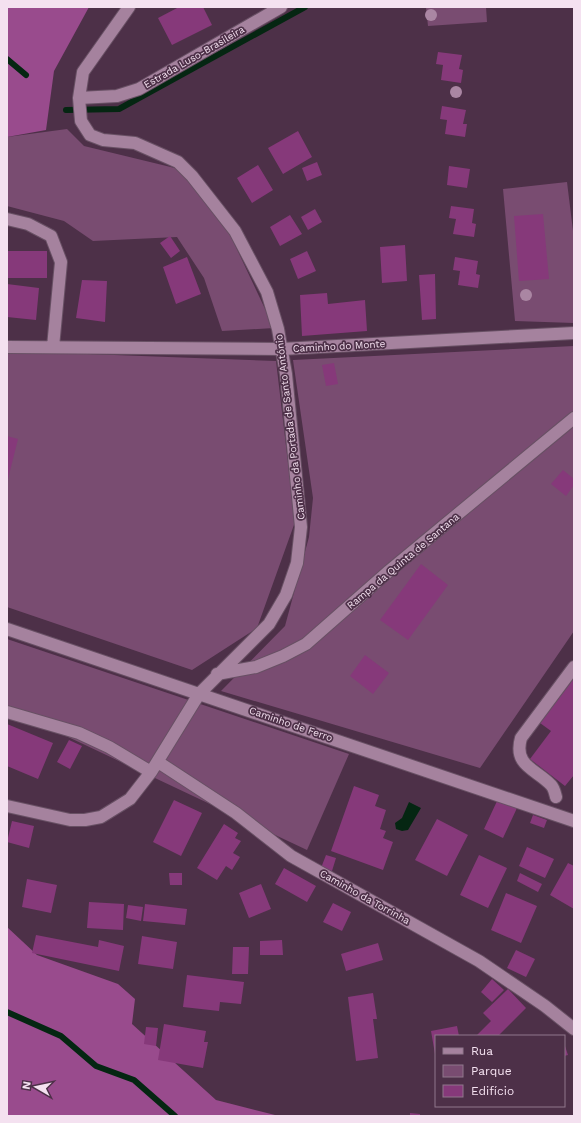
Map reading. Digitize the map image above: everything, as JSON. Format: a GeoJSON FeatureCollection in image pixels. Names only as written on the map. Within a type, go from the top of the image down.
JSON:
{"type":"FeatureCollection","features":[{"type":"Feature","properties":{"kind":"street","name":"Caminho da Portada de Santo António"},"geometry":{"type":"LineString","coordinates":[[7,806],[70,820],[85,820],[101,817],[130,799],[154,767],[199,694],[217,674],[269,624],[286,595],[297,563],[301,527],[282,349],[278,329],[267,292],[235,231],[192,176],[178,162],[164,154],[135,143],[103,140],[90,134],[81,121],[79,98],[83,72],[129,7]]}},
{"type":"Feature","properties":{"kind":"street","name":"Estrada Luso-Brasileira"},"geometry":{"type":"LineString","coordinates":[[79,98],[117,96],[139,89],[280,7]]}},
{"type":"Feature","properties":{"kind":"street"},"geometry":{"type":"LineString","coordinates":[[7,219],[28,224],[50,236],[61,262],[53,347]]}},
{"type":"Feature","properties":{"kind":"street","name":"Caminho do Monte"},"geometry":{"type":"LineString","coordinates":[[7,346],[282,349],[574,332]]}},
{"type":"Feature","properties":{"kind":"street","name":"Rampa da Quinta de Santana"},"geometry":{"type":"LineString","coordinates":[[217,674],[256,667],[283,656],[306,644],[542,443],[574,418]]}},
{"type":"Feature","properties":{"kind":"street","name":"Caminho de Ferro"},"geometry":{"type":"LineString","coordinates":[[7,629],[574,821]]}},
{"type":"Feature","properties":{"kind":"street"},"geometry":{"type":"LineString","coordinates":[[556,797],[552,786],[527,766],[519,752],[519,746],[521,738],[574,667]]}},
{"type":"Feature","properties":{"kind":"street","name":"Caminho da Torrinha"},"geometry":{"type":"LineString","coordinates":[[7,712],[79,733],[154,767],[236,813],[291,856],[479,961],[545,1006],[574,1029]]}},
{"type":"Feature","properties":{"kind":"green space"},"geometry":{"type":"Polygon","coordinates":[[[426,7],[486,7],[487,22],[428,26],[426,7]]]}},
{"type":"Feature","properties":{"kind":"green space"},"geometry":{"type":"Polygon","coordinates":[[[67,129],[84,146],[183,170],[226,226],[274,328],[222,331],[204,278],[177,237],[93,241],[64,221],[7,206],[7,137],[67,129]]]}},
{"type":"Feature","properties":{"kind":"green space"},"geometry":{"type":"Polygon","coordinates":[[[567,182],[574,239],[574,323],[515,321],[503,189],[567,182]]]}},
{"type":"Feature","properties":{"kind":"green space"},"geometry":{"type":"Polygon","coordinates":[[[574,346],[574,631],[480,768],[221,691],[285,626],[309,537],[313,498],[293,360],[574,346]]]}},
{"type":"Feature","properties":{"kind":"green space"},"geometry":{"type":"Polygon","coordinates":[[[7,351],[276,361],[295,522],[257,628],[192,670],[7,607],[7,351]]]}},
{"type":"Feature","properties":{"kind":"green space"},"geometry":{"type":"Polygon","coordinates":[[[7,639],[349,754],[307,850],[7,708],[7,639]]]}},
{"type":"Feature","properties":{"kind":"shaded area"},"geometry":{"type":"Polygon","coordinates":[[[7,7],[89,7],[54,71],[46,130],[7,137],[7,7]]]}},
{"type":"Feature","properties":{"kind":"shaded area"},"geometry":{"type":"Polygon","coordinates":[[[409,802],[421,808],[408,830],[402,831],[396,829],[395,823],[402,818],[409,802]]]}},
{"type":"Feature","properties":{"kind":"shaded area"},"geometry":{"type":"Polygon","coordinates":[[[7,927],[37,955],[118,984],[135,999],[132,1024],[216,1100],[279,1116],[7,1116],[7,927]]]}},
{"type":"Feature","properties":{"kind":"building"},"geometry":{"type":"Polygon","coordinates":[[[179,7],[203,7],[212,25],[172,45],[158,18],[179,7]]]}},
{"type":"Feature","properties":{"kind":"building"},"geometry":{"type":"Polygon","coordinates":[[[438,52],[462,55],[459,69],[463,70],[461,83],[441,80],[443,65],[436,64],[438,52]]]}},
{"type":"Feature","properties":{"kind":"building"},"geometry":{"type":"Polygon","coordinates":[[[442,106],[466,110],[463,124],[467,124],[465,137],[445,134],[447,120],[440,119],[442,106]]]}},
{"type":"Feature","properties":{"kind":"building"},"geometry":{"type":"Polygon","coordinates":[[[298,131],[312,157],[283,174],[268,148],[298,131]]]}},
{"type":"Feature","properties":{"kind":"building"},"geometry":{"type":"Polygon","coordinates":[[[317,162],[322,175],[307,181],[302,168],[317,162]]]}},
{"type":"Feature","properties":{"kind":"building"},"geometry":{"type":"Polygon","coordinates":[[[258,165],[273,190],[252,203],[237,178],[258,165]]]}},
{"type":"Feature","properties":{"kind":"building"},"geometry":{"type":"Polygon","coordinates":[[[449,166],[470,169],[467,188],[447,185],[449,166]]]}},
{"type":"Feature","properties":{"kind":"building"},"geometry":{"type":"Polygon","coordinates":[[[451,206],[474,209],[472,223],[476,224],[474,237],[453,234],[456,219],[449,218],[451,206]]]}},
{"type":"Feature","properties":{"kind":"building"},"geometry":{"type":"Polygon","coordinates":[[[315,209],[322,222],[308,230],[301,217],[315,209]]]}},
{"type":"Feature","properties":{"kind":"building"},"geometry":{"type":"Polygon","coordinates":[[[543,214],[549,279],[519,281],[514,216],[543,214]]]}},
{"type":"Feature","properties":{"kind":"building"},"geometry":{"type":"Polygon","coordinates":[[[290,215],[302,234],[280,246],[270,227],[290,215]]]}},
{"type":"Feature","properties":{"kind":"building"},"geometry":{"type":"Polygon","coordinates":[[[170,236],[180,251],[171,258],[160,243],[170,236]]]}},
{"type":"Feature","properties":{"kind":"building"},"geometry":{"type":"Polygon","coordinates":[[[405,245],[407,281],[382,283],[380,247],[405,245]]]}},
{"type":"Feature","properties":{"kind":"building"},"geometry":{"type":"Polygon","coordinates":[[[7,251],[47,251],[47,278],[7,278],[7,251]]]}},
{"type":"Feature","properties":{"kind":"building"},"geometry":{"type":"Polygon","coordinates":[[[307,251],[316,271],[298,279],[290,259],[307,251]]]}},
{"type":"Feature","properties":{"kind":"building"},"geometry":{"type":"Polygon","coordinates":[[[187,257],[201,294],[176,304],[163,267],[187,257]]]}},
{"type":"Feature","properties":{"kind":"building"},"geometry":{"type":"Polygon","coordinates":[[[455,257],[478,261],[476,274],[480,275],[478,288],[458,285],[460,271],[453,270],[455,257]]]}},
{"type":"Feature","properties":{"kind":"building"},"geometry":{"type":"Polygon","coordinates":[[[435,274],[436,319],[422,320],[419,275],[435,274]]]}},
{"type":"Feature","properties":{"kind":"building"},"geometry":{"type":"Polygon","coordinates":[[[82,280],[107,281],[105,322],[76,318],[82,280]]]}},
{"type":"Feature","properties":{"kind":"building"},"geometry":{"type":"Polygon","coordinates":[[[7,284],[39,288],[36,320],[7,317],[7,284]]]}},
{"type":"Feature","properties":{"kind":"building"},"geometry":{"type":"Polygon","coordinates":[[[327,293],[328,304],[365,300],[367,331],[302,336],[300,295],[327,293]]]}},
{"type":"Feature","properties":{"kind":"building"},"geometry":{"type":"Polygon","coordinates":[[[334,363],[338,384],[326,386],[322,365],[334,363]]]}},
{"type":"Feature","properties":{"kind":"building"},"geometry":{"type":"Polygon","coordinates":[[[7,436],[18,439],[8,479],[7,479],[7,436]]]}},
{"type":"Feature","properties":{"kind":"building"},"geometry":{"type":"Polygon","coordinates":[[[563,470],[574,479],[574,485],[566,496],[551,484],[563,470]]]}},
{"type":"Feature","properties":{"kind":"building"},"geometry":{"type":"Polygon","coordinates":[[[421,564],[448,585],[408,640],[380,620],[421,564]]]}},
{"type":"Feature","properties":{"kind":"building"},"geometry":{"type":"Polygon","coordinates":[[[365,655],[389,673],[373,694],[350,676],[365,655]]]}},
{"type":"Feature","properties":{"kind":"building"},"geometry":{"type":"Polygon","coordinates":[[[574,678],[574,775],[565,786],[530,759],[551,731],[540,723],[574,678]]]}},
{"type":"Feature","properties":{"kind":"building"},"geometry":{"type":"Polygon","coordinates":[[[7,724],[53,743],[38,779],[7,766],[7,724]]]}},
{"type":"Feature","properties":{"kind":"building"},"geometry":{"type":"Polygon","coordinates":[[[69,740],[82,746],[70,769],[57,762],[69,740]]]}},
{"type":"Feature","properties":{"kind":"building"},"geometry":{"type":"Polygon","coordinates":[[[354,786],[379,795],[375,806],[386,810],[380,829],[386,831],[383,838],[393,842],[383,870],[331,851],[354,786]]]}},
{"type":"Feature","properties":{"kind":"building"},"geometry":{"type":"Polygon","coordinates":[[[498,799],[517,808],[503,838],[484,829],[498,799]]]}},
{"type":"Feature","properties":{"kind":"building"},"geometry":{"type":"Polygon","coordinates":[[[174,800],[202,813],[181,856],[153,842],[174,800]]]}},
{"type":"Feature","properties":{"kind":"building"},"geometry":{"type":"Polygon","coordinates":[[[533,815],[547,820],[544,828],[530,823],[533,815]]]}},
{"type":"Feature","properties":{"kind":"building"},"geometry":{"type":"Polygon","coordinates":[[[437,819],[468,835],[447,876],[415,860],[437,819]]]}},
{"type":"Feature","properties":{"kind":"building"},"geometry":{"type":"Polygon","coordinates":[[[12,821],[34,826],[29,848],[7,842],[12,821]]]}},
{"type":"Feature","properties":{"kind":"building"},"geometry":{"type":"Polygon","coordinates":[[[224,824],[238,833],[235,838],[241,841],[233,853],[240,857],[232,870],[226,866],[217,880],[197,868],[224,824]]]}},
{"type":"Feature","properties":{"kind":"building"},"geometry":{"type":"Polygon","coordinates":[[[527,847],[554,859],[545,878],[519,866],[527,847]]]}},
{"type":"Feature","properties":{"kind":"building"},"geometry":{"type":"Polygon","coordinates":[[[326,855],[336,858],[332,871],[321,868],[326,855]]]}},
{"type":"Feature","properties":{"kind":"building"},"geometry":{"type":"Polygon","coordinates":[[[479,855],[507,868],[488,908],[460,895],[479,855]]]}},
{"type":"Feature","properties":{"kind":"building"},"geometry":{"type":"Polygon","coordinates":[[[568,863],[574,866],[574,909],[550,895],[568,863]]]}},
{"type":"Feature","properties":{"kind":"building"},"geometry":{"type":"Polygon","coordinates":[[[284,868],[316,886],[307,902],[275,884],[284,868]]]}},
{"type":"Feature","properties":{"kind":"building"},"geometry":{"type":"Polygon","coordinates":[[[169,873],[182,873],[182,885],[170,885],[169,873]]]}},
{"type":"Feature","properties":{"kind":"building"},"geometry":{"type":"Polygon","coordinates":[[[520,873],[542,884],[538,892],[517,881],[520,873]]]}},
{"type":"Feature","properties":{"kind":"building"},"geometry":{"type":"Polygon","coordinates":[[[27,879],[57,885],[51,913],[22,907],[27,879]]]}},
{"type":"Feature","properties":{"kind":"building"},"geometry":{"type":"Polygon","coordinates":[[[261,884],[271,909],[249,918],[239,893],[261,884]]]}},
{"type":"Feature","properties":{"kind":"building"},"geometry":{"type":"Polygon","coordinates":[[[506,893],[537,906],[521,943],[491,930],[506,893]]]}},
{"type":"Feature","properties":{"kind":"building"},"geometry":{"type":"Polygon","coordinates":[[[89,902],[124,904],[123,930],[87,928],[89,902]]]}},
{"type":"Feature","properties":{"kind":"building"},"geometry":{"type":"Polygon","coordinates":[[[333,903],[351,912],[342,931],[323,922],[333,903]]]}},
{"type":"Feature","properties":{"kind":"building"},"geometry":{"type":"Polygon","coordinates":[[[145,904],[187,909],[185,925],[143,921],[145,904]]]}},
{"type":"Feature","properties":{"kind":"building"},"geometry":{"type":"Polygon","coordinates":[[[128,905],[143,907],[141,921],[126,918],[128,905]]]}},
{"type":"Feature","properties":{"kind":"building"},"geometry":{"type":"Polygon","coordinates":[[[36,935],[98,947],[99,940],[124,946],[119,971],[32,953],[36,935]]]}},
{"type":"Feature","properties":{"kind":"building"},"geometry":{"type":"Polygon","coordinates":[[[142,936],[177,942],[173,969],[138,964],[142,936]]]}},
{"type":"Feature","properties":{"kind":"building"},"geometry":{"type":"Polygon","coordinates":[[[282,940],[283,955],[260,955],[260,941],[282,940]]]}},
{"type":"Feature","properties":{"kind":"building"},"geometry":{"type":"Polygon","coordinates":[[[378,943],[383,960],[346,971],[341,954],[378,943]]]}},
{"type":"Feature","properties":{"kind":"building"},"geometry":{"type":"Polygon","coordinates":[[[233,947],[249,947],[248,974],[232,974],[233,947]]]}},
{"type":"Feature","properties":{"kind":"building"},"geometry":{"type":"Polygon","coordinates":[[[516,950],[535,959],[526,977],[507,968],[516,950]]]}},
{"type":"Feature","properties":{"kind":"building"},"geometry":{"type":"Polygon","coordinates":[[[187,975],[244,982],[241,1004],[220,1002],[219,1011],[183,1007],[187,975]]]}},
{"type":"Feature","properties":{"kind":"building"},"geometry":{"type":"Polygon","coordinates":[[[492,979],[504,990],[492,1002],[481,992],[492,979]]]}},
{"type":"Feature","properties":{"kind":"building"},"geometry":{"type":"Polygon","coordinates":[[[508,989],[526,1008],[499,1035],[477,1035],[491,1021],[483,1013],[508,989]]]}},
{"type":"Feature","properties":{"kind":"building"},"geometry":{"type":"Polygon","coordinates":[[[373,993],[377,1019],[373,1019],[378,1058],[356,1061],[348,997],[373,993]]]}},
{"type":"Feature","properties":{"kind":"building"},"geometry":{"type":"Polygon","coordinates":[[[164,1024],[206,1031],[204,1042],[208,1042],[203,1068],[158,1060],[164,1024]]]}},
{"type":"Feature","properties":{"kind":"building"},"geometry":{"type":"Polygon","coordinates":[[[457,1026],[459,1035],[435,1035],[435,1054],[431,1031],[457,1026]]]}},
{"type":"Feature","properties":{"kind":"building"},"geometry":{"type":"Polygon","coordinates":[[[146,1027],[158,1028],[156,1046],[144,1044],[146,1027]]]}},
{"type":"Feature","properties":{"kind":"building"},"geometry":{"type":"Polygon","coordinates":[[[565,1046],[568,1055],[565,1056],[565,1046]]]}},
{"type":"Feature","properties":{"kind":"building"},"geometry":{"type":"Polygon","coordinates":[[[410,1113],[420,1114],[420,1116],[410,1116],[410,1113]]]}},
{"type":"Feature","properties":{"kind":"waterway"},"geometry":{"type":"LineString","coordinates":[[66,110],[119,109],[305,7]]}},
{"type":"Feature","properties":{"kind":"waterway"},"geometry":{"type":"LineString","coordinates":[[7,59],[26,75]]}},
{"type":"Feature","properties":{"kind":"waterway"},"geometry":{"type":"LineString","coordinates":[[7,1012],[61,1036],[96,1066],[134,1080],[175,1116]]}}]}
